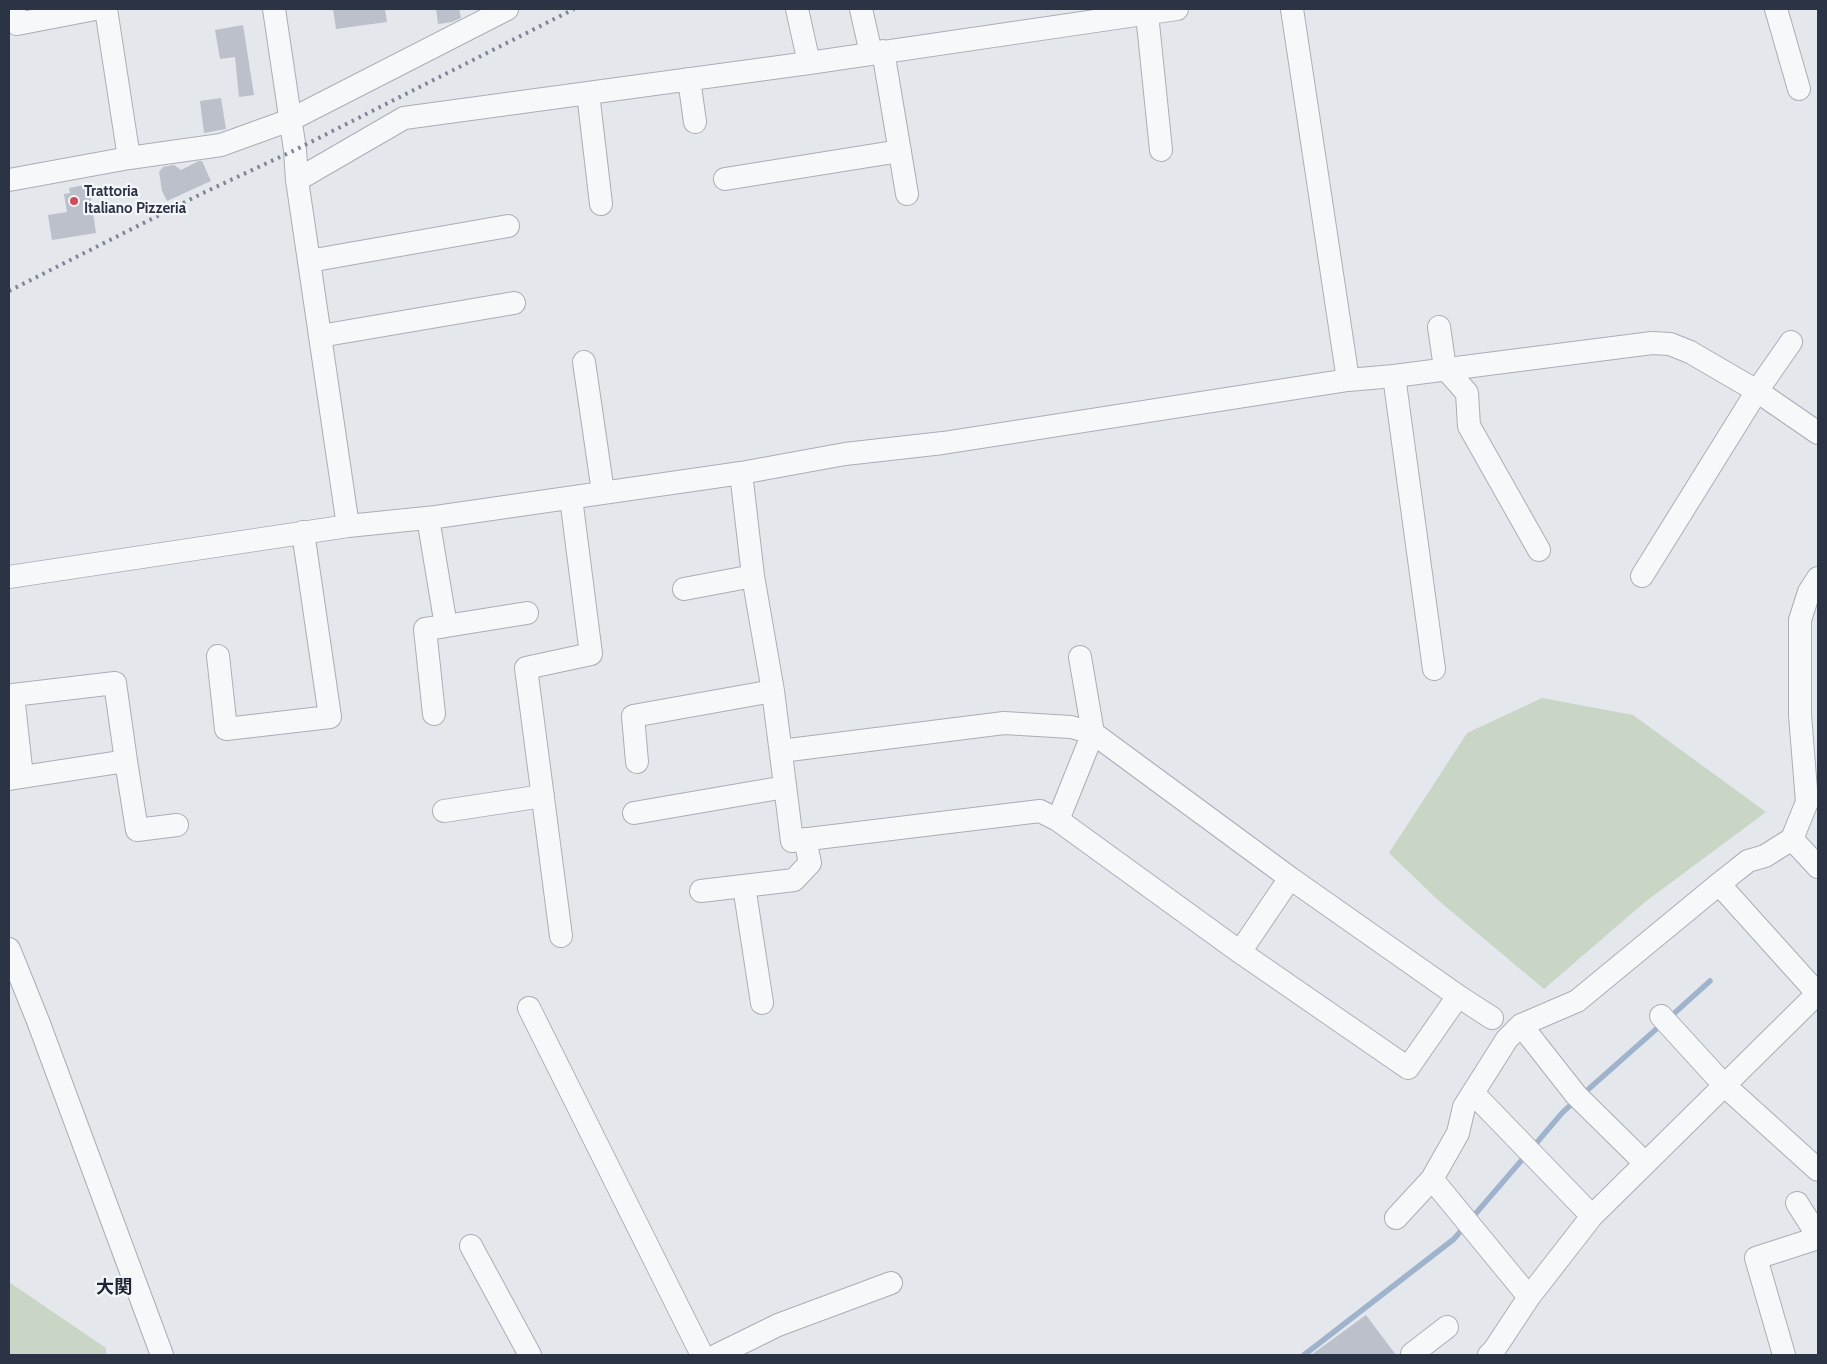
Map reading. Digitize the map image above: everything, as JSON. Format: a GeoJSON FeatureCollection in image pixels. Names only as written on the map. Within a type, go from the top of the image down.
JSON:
{"type":"FeatureCollection","features":[{"type":"Feature","properties":{"kind":"street"},"geometry":{"type":"LineString","coordinates":[[14,9],[17,24],[51,13],[95,9]]}},
{"type":"Feature","properties":{"kind":"street"},"geometry":{"type":"LineString","coordinates":[[106,9],[129,158]]}},
{"type":"Feature","properties":{"kind":"street"},"geometry":{"type":"LineString","coordinates":[[274,9],[348,526]]}},
{"type":"Feature","properties":{"kind":"street"},"geometry":{"type":"LineString","coordinates":[[9,180],[129,158],[221,145],[290,120],[507,9]]}},
{"type":"Feature","properties":{"kind":"street"},"geometry":{"type":"LineString","coordinates":[[798,9],[808,63]]}},
{"type":"Feature","properties":{"kind":"street"},"geometry":{"type":"LineString","coordinates":[[861,9],[877,52],[900,151],[907,194]]}},
{"type":"Feature","properties":{"kind":"street"},"geometry":{"type":"LineString","coordinates":[[297,180],[404,118],[808,63],[1177,9]]}},
{"type":"Feature","properties":{"kind":"street"},"geometry":{"type":"LineString","coordinates":[[1292,9],[1348,380]]}},
{"type":"Feature","properties":{"kind":"street"},"geometry":{"type":"LineString","coordinates":[[1776,9],[1799,89]]}},
{"type":"Feature","properties":{"kind":"street"},"geometry":{"type":"LineString","coordinates":[[1147,14],[1161,150]]}},
{"type":"Feature","properties":{"kind":"street"},"geometry":{"type":"LineString","coordinates":[[689,79],[695,122]]}},
{"type":"Feature","properties":{"kind":"street"},"geometry":{"type":"LineString","coordinates":[[588,93],[600,204]]}},
{"type":"Feature","properties":{"kind":"street"},"geometry":{"type":"LineString","coordinates":[[725,179],[900,151]]}},
{"type":"Feature","properties":{"kind":"street"},"geometry":{"type":"LineString","coordinates":[[309,261],[508,226]]}},
{"type":"Feature","properties":{"kind":"street"},"geometry":{"type":"LineString","coordinates":[[320,336],[514,303]]}},
{"type":"Feature","properties":{"kind":"street"},"geometry":{"type":"LineString","coordinates":[[1439,327],[1445,368],[1466,393],[1469,426],[1539,550]]}},
{"type":"Feature","properties":{"kind":"street"},"geometry":{"type":"LineString","coordinates":[[9,577],[303,532],[428,518],[741,473],[845,454],[943,443],[1348,380],[1394,376],[1652,342],[1670,344],[1690,352],[1757,390],[1818,433]]}},
{"type":"Feature","properties":{"kind":"street"},"geometry":{"type":"LineString","coordinates":[[1642,576],[1757,390],[1791,342]]}},
{"type":"Feature","properties":{"kind":"street"},"geometry":{"type":"LineString","coordinates":[[584,362],[602,492]]}},
{"type":"Feature","properties":{"kind":"street"},"geometry":{"type":"LineString","coordinates":[[1394,376],[1434,669]]}},
{"type":"Feature","properties":{"kind":"street"},"geometry":{"type":"LineString","coordinates":[[741,473],[753,576],[773,691],[792,841],[1040,811],[1058,820],[1240,952],[1408,1068],[1458,996]]}},
{"type":"Feature","properties":{"kind":"street"},"geometry":{"type":"LineString","coordinates":[[562,936],[526,668],[591,654],[571,498]]}},
{"type":"Feature","properties":{"kind":"street"},"geometry":{"type":"LineString","coordinates":[[428,518],[446,626]]}},
{"type":"Feature","properties":{"kind":"street"},"geometry":{"type":"LineString","coordinates":[[218,656],[226,729],[330,717],[303,532]]}},
{"type":"Feature","properties":{"kind":"street"},"geometry":{"type":"LineString","coordinates":[[684,589],[753,576]]}},
{"type":"Feature","properties":{"kind":"street"},"geometry":{"type":"LineString","coordinates":[[1396,1218],[1432,1179],[1458,1133],[1464,1107],[1507,1039],[1521,1026],[1577,1002],[1748,862],[1765,856],[1792,839],[1812,804],[1800,715],[1800,620],[1809,592],[1818,578]]}},
{"type":"Feature","properties":{"kind":"street"},"geometry":{"type":"LineString","coordinates":[[434,714],[425,629],[528,613]]}},
{"type":"Feature","properties":{"kind":"street"},"geometry":{"type":"LineString","coordinates":[[1058,820],[1093,733],[1080,657]]}},
{"type":"Feature","properties":{"kind":"street"},"geometry":{"type":"LineString","coordinates":[[126,761],[16,778],[13,695],[115,683],[137,830],[176,825]]}},
{"type":"Feature","properties":{"kind":"street"},"geometry":{"type":"LineString","coordinates":[[637,762],[633,716],[773,691]]}},
{"type":"Feature","properties":{"kind":"street"},"geometry":{"type":"LineString","coordinates":[[781,751],[1004,724],[1071,727],[1093,733],[1290,878],[1492,1018]]}},
{"type":"Feature","properties":{"kind":"street"},"geometry":{"type":"LineString","coordinates":[[634,813],[785,787]]}},
{"type":"Feature","properties":{"kind":"street"},"geometry":{"type":"LineString","coordinates":[[444,811],[543,796]]}},
{"type":"Feature","properties":{"kind":"street"},"geometry":{"type":"LineString","coordinates":[[702,891],[794,880],[810,863],[805,839]]}},
{"type":"Feature","properties":{"kind":"street"},"geometry":{"type":"LineString","coordinates":[[1792,839],[1818,867]]}},
{"type":"Feature","properties":{"kind":"street"},"geometry":{"type":"LineString","coordinates":[[1240,952],[1290,878]]}},
{"type":"Feature","properties":{"kind":"street"},"geometry":{"type":"LineString","coordinates":[[1488,1355],[1494,1350],[1529,1297],[1592,1216],[1818,994],[1719,884]]}},
{"type":"Feature","properties":{"kind":"street"},"geometry":{"type":"LineString","coordinates":[[744,886],[762,1003]]}},
{"type":"Feature","properties":{"kind":"street"},"geometry":{"type":"LineString","coordinates":[[9,949],[38,1021],[162,1355]]}},
{"type":"Feature","properties":{"kind":"street"},"geometry":{"type":"LineString","coordinates":[[529,1008],[702,1355]]}},
{"type":"Feature","properties":{"kind":"street"},"geometry":{"type":"LineString","coordinates":[[1661,1016],[1724,1085],[1818,1170]]}},
{"type":"Feature","properties":{"kind":"street"},"geometry":{"type":"LineString","coordinates":[[1521,1026],[1576,1095],[1645,1163]]}},
{"type":"Feature","properties":{"kind":"street"},"geometry":{"type":"LineString","coordinates":[[1473,1093],[1592,1216]]}},
{"type":"Feature","properties":{"kind":"street"},"geometry":{"type":"LineString","coordinates":[[1432,1179],[1529,1297]]}},
{"type":"Feature","properties":{"kind":"street"},"geometry":{"type":"LineString","coordinates":[[1784,1355],[1756,1258],[1818,1237],[1797,1203]]}},
{"type":"Feature","properties":{"kind":"street"},"geometry":{"type":"LineString","coordinates":[[472,1246],[530,1355]]}},
{"type":"Feature","properties":{"kind":"street"},"geometry":{"type":"LineString","coordinates":[[717,1355],[793,1319],[891,1283]]}},
{"type":"Feature","properties":{"kind":"street"},"geometry":{"type":"LineString","coordinates":[[1412,1354],[1447,1327]]}},
{"type":"Feature","properties":{"kind":"green space"},"geometry":{"type":"Polygon","coordinates":[[[1542,698],[1633,715],[1766,812],[1645,902],[1544,989],[1439,901],[1389,853],[1467,733],[1542,698]]]}},
{"type":"Feature","properties":{"kind":"green space"},"geometry":{"type":"Polygon","coordinates":[[[9,1282],[106,1348],[106,1355],[9,1355],[9,1282]]]}},
{"type":"Feature","properties":{"kind":"building"},"geometry":{"type":"Polygon","coordinates":[[[333,9],[385,9],[387,22],[336,29],[333,9]]]}},
{"type":"Feature","properties":{"kind":"building"},"geometry":{"type":"Polygon","coordinates":[[[436,9],[459,9],[461,18],[452,22],[438,24],[436,9]]]}},
{"type":"Feature","properties":{"kind":"building"},"geometry":{"type":"Polygon","coordinates":[[[243,25],[254,95],[239,97],[235,57],[220,59],[215,30],[243,25]]]}},
{"type":"Feature","properties":{"kind":"building"},"geometry":{"type":"Polygon","coordinates":[[[221,98],[226,129],[204,133],[200,101],[221,98]]]}},
{"type":"Feature","properties":{"kind":"building"},"geometry":{"type":"Polygon","coordinates":[[[202,161],[211,181],[167,201],[162,191],[159,172],[163,167],[174,165],[181,170],[202,161]]]}},
{"type":"Feature","properties":{"kind":"building"},"geometry":{"type":"Polygon","coordinates":[[[89,184],[96,233],[52,240],[48,215],[67,212],[64,194],[70,193],[69,188],[89,184]]]}},
{"type":"Feature","properties":{"kind":"building"},"geometry":{"type":"Polygon","coordinates":[[[1366,1315],[1396,1355],[1311,1355],[1366,1315]]]}},
{"type":"Feature","properties":{"kind":"waterway"},"geometry":{"type":"LineString","coordinates":[[1669,1018],[1710,981]]}},
{"type":"Feature","properties":{"kind":"waterway"},"geometry":{"type":"LineString","coordinates":[[1583,1094],[1662,1024]]}},
{"type":"Feature","properties":{"kind":"waterway"},"geometry":{"type":"LineString","coordinates":[[1533,1147],[1562,1113],[1576,1100]]}},
{"type":"Feature","properties":{"kind":"waterway"},"geometry":{"type":"LineString","coordinates":[[1471,1219],[1527,1154]]}},
{"type":"Feature","properties":{"kind":"waterway"},"geometry":{"type":"LineString","coordinates":[[1304,1355],[1454,1239],[1465,1226]]}},
{"type":"Feature","properties":{"kind":"railway"},"geometry":{"type":"LineString","coordinates":[[9,291],[203,193],[295,150],[574,9]]}},
{"type":"Feature","properties":{"kind":"place","name":"Trattoria Italiano Pizzeria"},"geometry":{"type":"Point","coordinates":[74,201]}},
{"type":"Feature","properties":{"kind":"district","name":"大関"},"geometry":{"type":"Point","coordinates":[114,1288]}}]}
